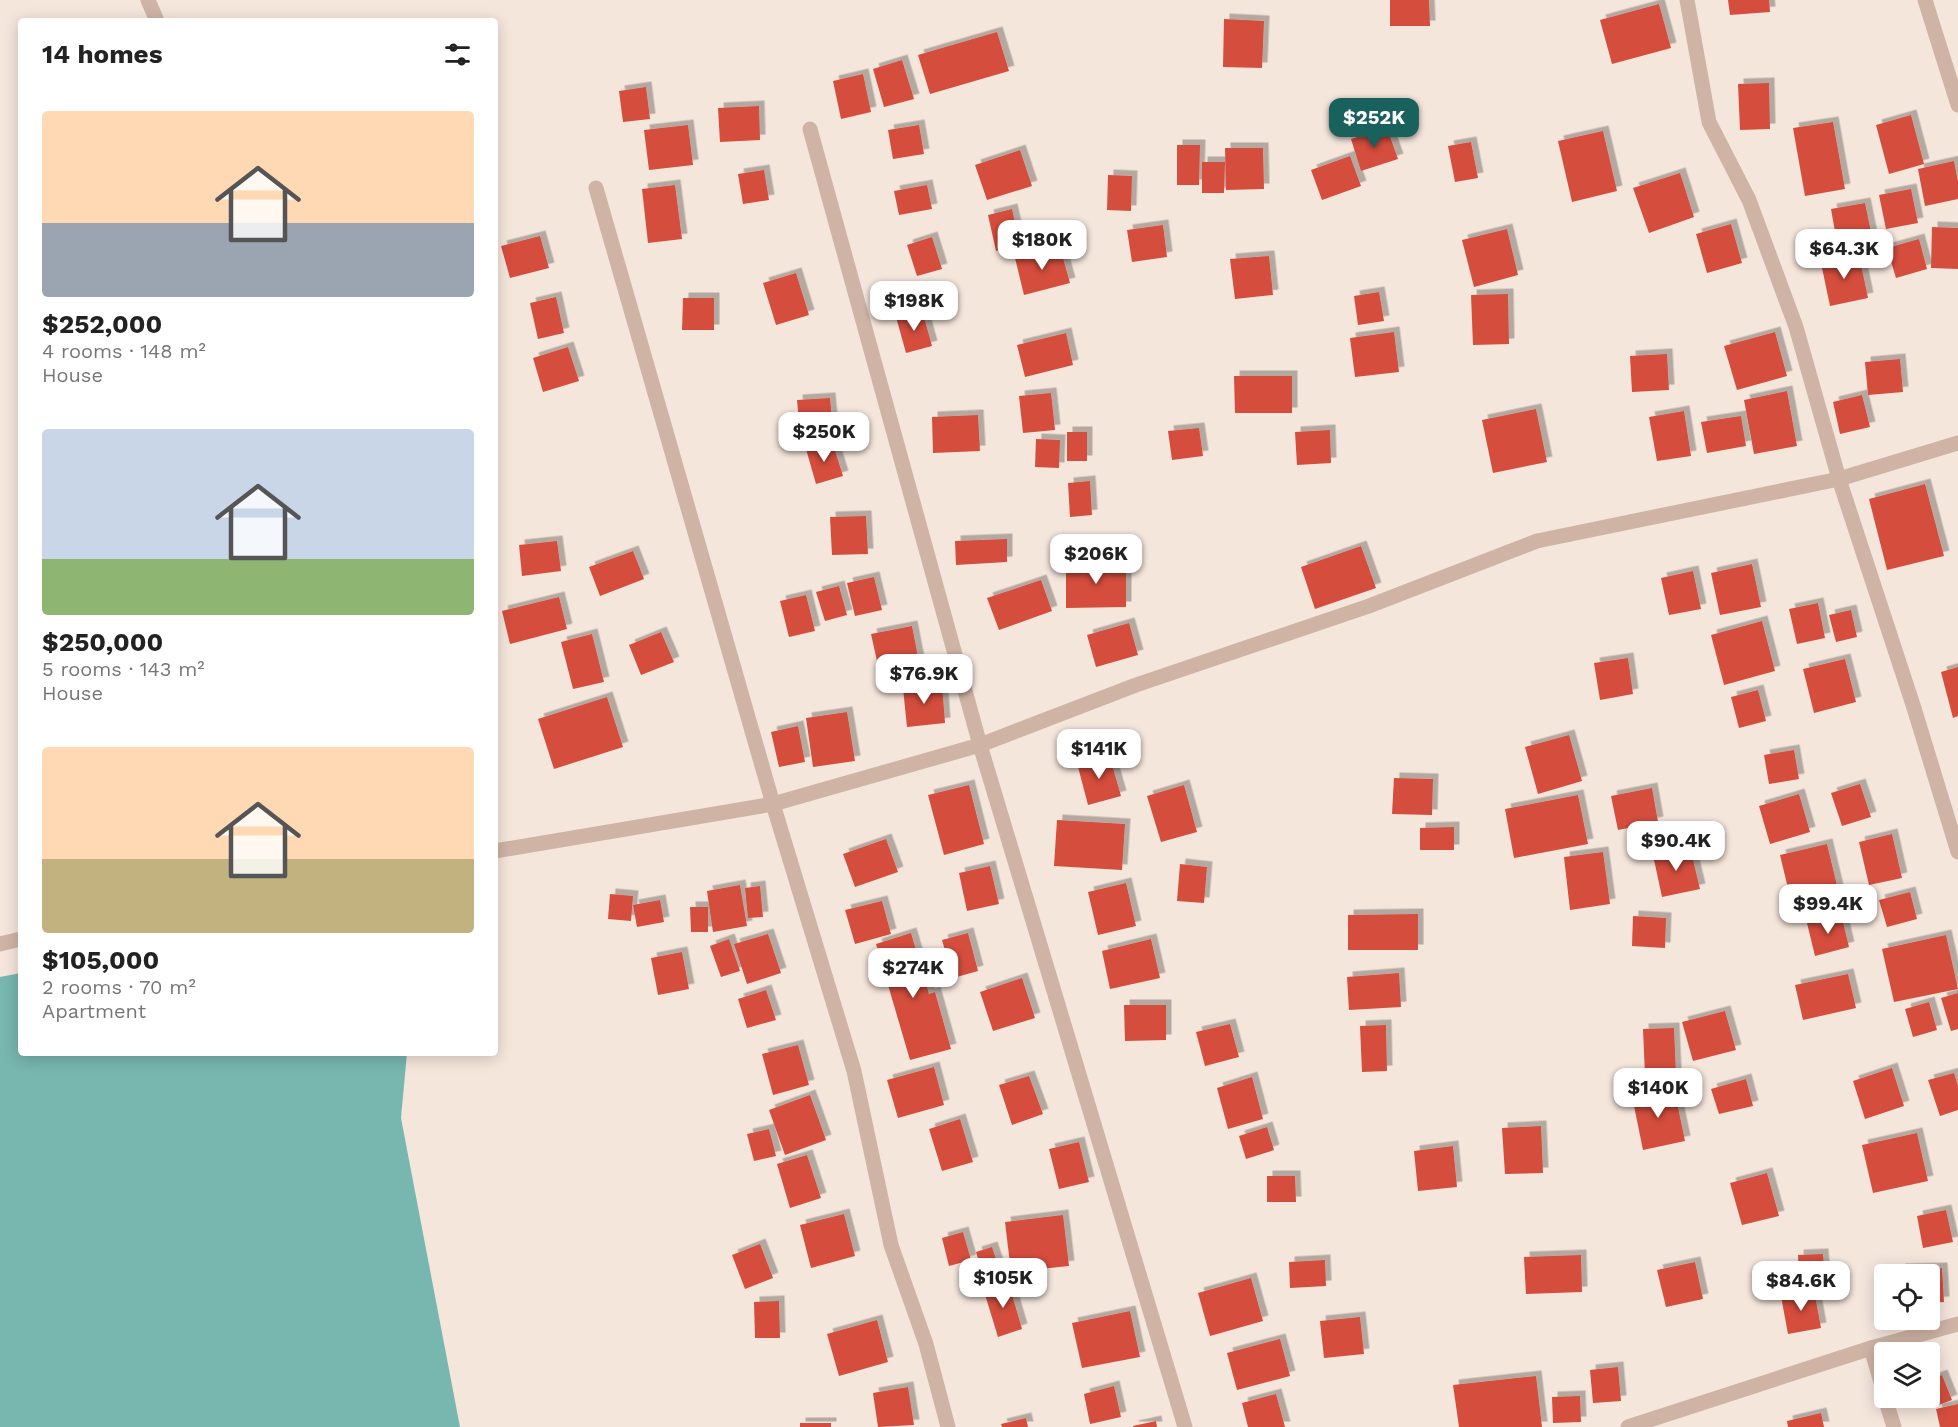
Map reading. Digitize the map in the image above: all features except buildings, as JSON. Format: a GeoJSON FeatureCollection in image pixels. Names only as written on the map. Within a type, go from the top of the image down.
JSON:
{"type":"FeatureCollection","features":[{"type":"Feature","properties":{"kind":"street"},"geometry":{"type":"LineString","coordinates":[[148,0],[157,18]]}},
{"type":"Feature","properties":{"kind":"street"},"geometry":{"type":"LineString","coordinates":[[1687,0],[1709,122],[1749,200],[1796,327],[1839,479],[1914,708],[1958,852]]}},
{"type":"Feature","properties":{"kind":"street"},"geometry":{"type":"LineString","coordinates":[[1925,0],[1958,105]]}},
{"type":"Feature","properties":{"kind":"street"},"geometry":{"type":"LineString","coordinates":[[810,129],[980,745],[1185,1427]]}},
{"type":"Feature","properties":{"kind":"street"},"geometry":{"type":"LineString","coordinates":[[596,188],[773,804],[854,1071],[891,1245],[926,1344],[948,1427]]}},
{"type":"Feature","properties":{"kind":"street"},"geometry":{"type":"LineString","coordinates":[[498,850],[773,804],[980,745],[1136,685],[1369,606],[1537,541],[1839,479],[1958,443]]}},
{"type":"Feature","properties":{"kind":"street"},"geometry":{"type":"LineString","coordinates":[[0,944],[18,940]]}},
{"type":"Feature","properties":{"kind":"street"},"geometry":{"type":"LineString","coordinates":[[1628,1427],[1871,1348],[1958,1324]]}},
{"type":"Feature","properties":{"kind":"street"},"geometry":{"type":"LineString","coordinates":[[1871,1348],[1874,1358]]}},
{"type":"Feature","properties":{"kind":"street"},"geometry":{"type":"LineString","coordinates":[[1888,1408],[1893,1427]]}},
{"type":"Feature","properties":{"kind":"water"},"geometry":{"type":"Polygon","coordinates":[[[18,974],[18,1056],[407,1056],[401,1118],[460,1427],[0,1427],[0,977],[18,974]]]}}]}
